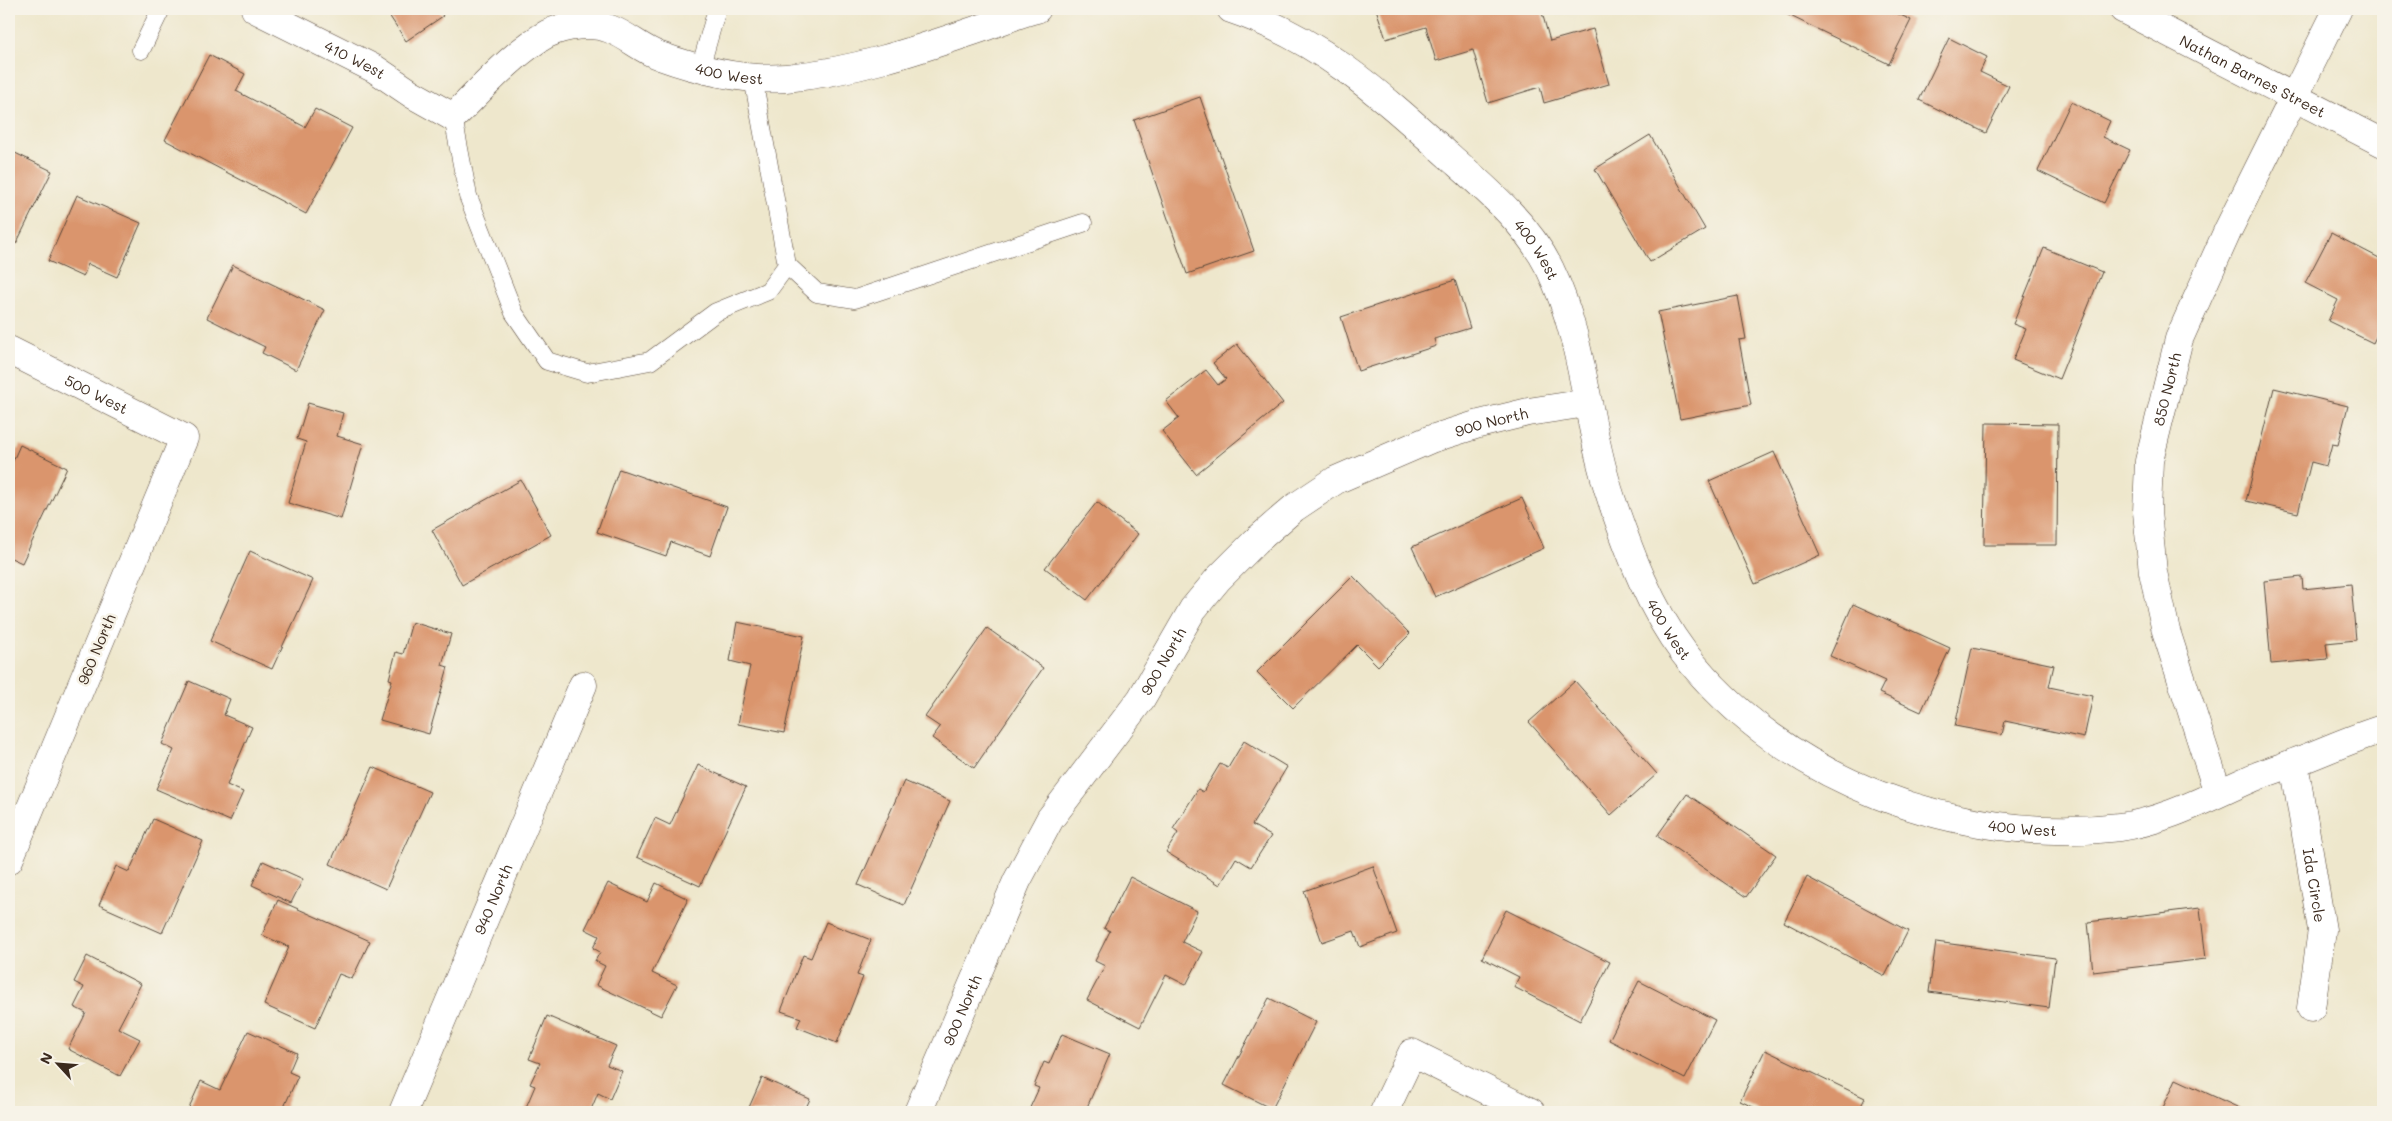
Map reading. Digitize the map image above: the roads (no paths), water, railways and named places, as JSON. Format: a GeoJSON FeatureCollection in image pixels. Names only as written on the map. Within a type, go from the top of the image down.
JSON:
{"type":"FeatureCollection","features":[{"type":"Feature","properties":{"kind":"street","name":"410 West"},"geometry":{"type":"LineString","coordinates":[[256,9],[375,69],[412,94],[453,117]]}},
{"type":"Feature","properties":{"kind":"street","name":"400 West"},"geometry":{"type":"LineString","coordinates":[[453,117],[526,49],[548,34],[568,27],[589,25],[610,29],[657,56],[700,69],[753,78],[784,78],[863,66],[1037,9]]}},
{"type":"Feature","properties":{"kind":"street","name":"400 West"},"geometry":{"type":"LineString","coordinates":[[1231,9],[1294,36],[1334,59],[1386,99],[1495,198],[1530,236],[1549,268],[1562,297],[1576,345],[1587,403],[1610,497],[1637,569],[1656,609],[1681,649],[1707,681],[1736,710],[1791,750],[1850,782],[1905,804],[1944,816],[2022,828],[2091,830],[2127,826],[2175,812],[2344,742],[2383,730]]}},
{"type":"Feature","properties":{"kind":"street","name":"Nathan Barnes Street"},"geometry":{"type":"LineString","coordinates":[[2123,9],[2383,143]]}},
{"type":"Feature","properties":{"kind":"street","name":"850 North"},"geometry":{"type":"LineString","coordinates":[[2218,793],[2166,631],[2153,572],[2146,512],[2150,461],[2179,339],[2205,279],[2338,9]]}},
{"type":"Feature","properties":{"kind":"street","name":"500 West"},"geometry":{"type":"LineString","coordinates":[[9,350],[184,438]]}},
{"type":"Feature","properties":{"kind":"street","name":"900 North"},"geometry":{"type":"LineString","coordinates":[[918,1112],[1017,880],[1050,819],[1141,699],[1193,609],[1218,579],[1294,508],[1336,480],[1422,442],[1479,424],[1528,412],[1587,403]]}},
{"type":"Feature","properties":{"kind":"street","name":"960 North"},"geometry":{"type":"LineString","coordinates":[[9,860],[184,438]]}},
{"type":"Feature","properties":{"kind":"street","name":"940 North"},"geometry":{"type":"LineString","coordinates":[[403,1112],[583,685]]}},
{"type":"Feature","properties":{"kind":"street","name":"Ida Circle"},"geometry":{"type":"LineString","coordinates":[[2294,763],[2322,930],[2311,1008]]}},
{"type":"Feature","properties":{"kind":"street"},"geometry":{"type":"LineString","coordinates":[[1384,1112],[1412,1053],[1531,1112]]}},
{"type":"Feature","properties":{"kind":"lane"},"geometry":{"type":"LineString","coordinates":[[141,50],[161,9]]}},
{"type":"Feature","properties":{"kind":"lane"},"geometry":{"type":"LineString","coordinates":[[700,69],[717,9]]}},
{"type":"Feature","properties":{"kind":"lane"},"geometry":{"type":"LineString","coordinates":[[753,78],[787,265],[817,293],[855,299],[1084,223]]}},
{"type":"Feature","properties":{"kind":"lane"},"geometry":{"type":"LineString","coordinates":[[453,117],[468,196],[514,314],[547,361],[586,373],[650,361],[716,312],[768,291],[787,265]]}}]}
